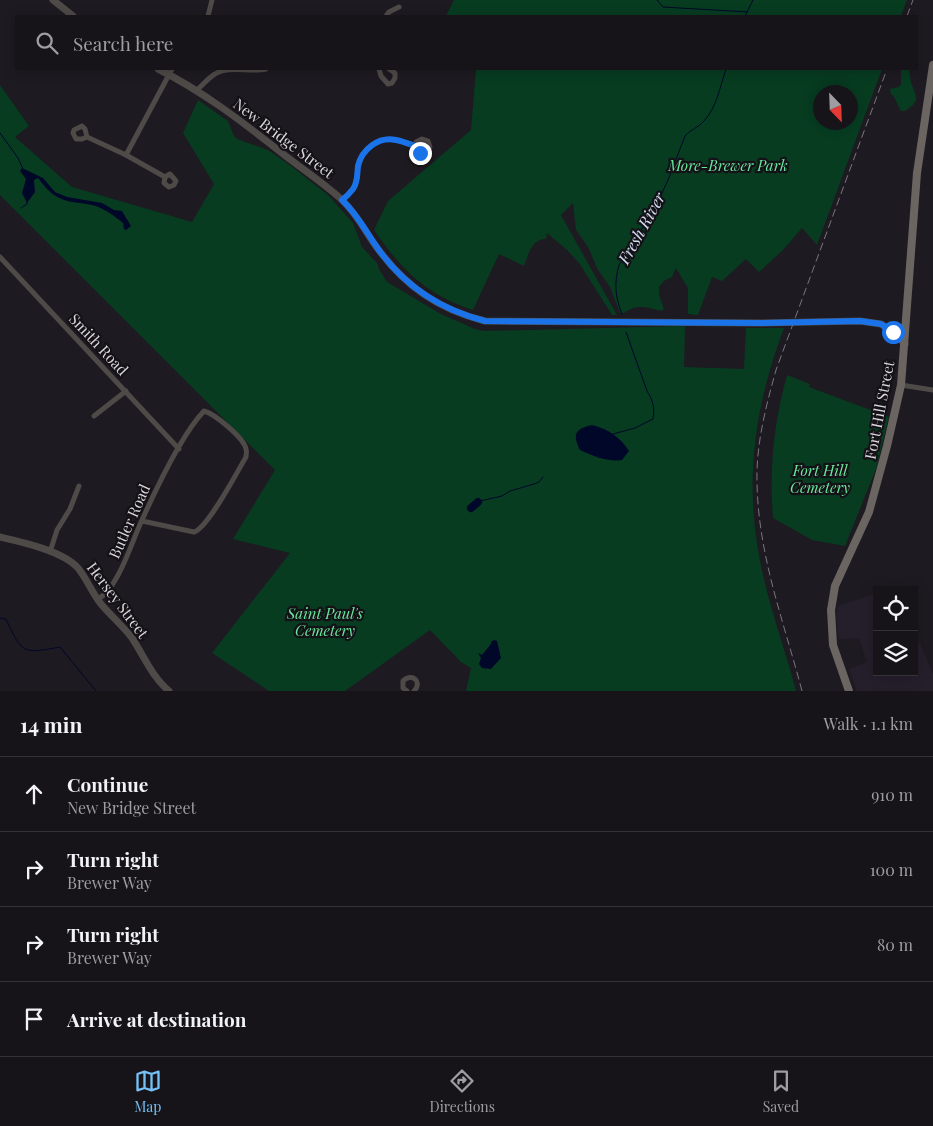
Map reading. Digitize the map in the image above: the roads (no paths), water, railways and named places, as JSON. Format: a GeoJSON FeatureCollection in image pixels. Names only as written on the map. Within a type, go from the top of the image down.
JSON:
{"type":"FeatureCollection","features":[{"type":"Feature","properties":{"kind":"main road","name":"Fort Hill Street"},"geometry":{"type":"LineString","coordinates":[[849,691],[833,645],[832,598],[844,562],[869,512],[901,385],[917,173],[933,65]]}},
{"type":"Feature","properties":{"kind":"street"},"geometry":{"type":"LineString","coordinates":[[53,0],[72,15]]}},
{"type":"Feature","properties":{"kind":"street"},"geometry":{"type":"LineString","coordinates":[[208,15],[212,0]]}},
{"type":"Feature","properties":{"kind":"street"},"geometry":{"type":"LineString","coordinates":[[387,15],[399,7]]}},
{"type":"Feature","properties":{"kind":"street"},"geometry":{"type":"LineString","coordinates":[[197,90],[217,73],[227,70],[258,70]]}},
{"type":"Feature","properties":{"kind":"street"},"geometry":{"type":"LineString","coordinates":[[379,70],[381,76],[388,84],[392,83],[395,78],[395,73],[390,70]]}},
{"type":"Feature","properties":{"kind":"street"},"geometry":{"type":"LineString","coordinates":[[126,155],[170,71]]}},
{"type":"Feature","properties":{"kind":"street","name":"New Bridge Street"},"geometry":{"type":"LineString","coordinates":[[170,71],[232,114],[279,152],[305,169],[342,200],[360,220],[374,243],[398,274],[445,308],[472,318],[485,321],[509,322],[860,321],[881,324],[889,328],[906,325]]}},
{"type":"Feature","properties":{"kind":"street"},"geometry":{"type":"LineString","coordinates":[[87,137],[126,155],[165,177]]}},
{"type":"Feature","properties":{"kind":"street"},"geometry":{"type":"LineString","coordinates":[[342,200],[356,183],[360,160],[367,148],[387,139],[415,146]]}},
{"type":"Feature","properties":{"kind":"street","name":"Smith Road"},"geometry":{"type":"LineString","coordinates":[[0,257],[179,449]]}},
{"type":"Feature","properties":{"kind":"street"},"geometry":{"type":"LineString","coordinates":[[889,328],[905,344]]}},
{"type":"Feature","properties":{"kind":"street"},"geometry":{"type":"LineString","coordinates":[[901,385],[933,390]]}},
{"type":"Feature","properties":{"kind":"street"},"geometry":{"type":"LineString","coordinates":[[94,416],[126,391]]}},
{"type":"Feature","properties":{"kind":"street","name":"Butler Road"},"geometry":{"type":"LineString","coordinates":[[98,599],[106,593],[123,567],[142,520],[154,493],[197,419],[204,412],[211,413],[240,439],[246,449],[246,457],[218,505],[198,530],[194,532],[142,520]]}},
{"type":"Feature","properties":{"kind":"street"},"geometry":{"type":"LineString","coordinates":[[50,552],[57,530],[70,509],[79,486]]}},
{"type":"Feature","properties":{"kind":"street","name":"Hersey Street"},"geometry":{"type":"LineString","coordinates":[[0,537],[50,552],[65,558],[76,566],[98,599],[131,637],[150,670],[169,691]]}},
{"type":"Feature","properties":{"kind":"street"},"geometry":{"type":"LineString","coordinates":[[405,691],[403,681],[411,677],[416,679],[418,683],[414,691]]}},
{"type":"Feature","properties":{"kind":"water"},"geometry":{"type":"Polygon","coordinates":[[[22,168],[43,178],[55,192],[67,197],[102,203],[114,210],[122,211],[131,226],[126,230],[124,229],[123,223],[96,206],[58,198],[38,178],[34,180],[35,192],[27,203],[22,193],[26,179],[20,171],[22,168]]]}},
{"type":"Feature","properties":{"kind":"water"},"geometry":{"type":"Polygon","coordinates":[[[592,425],[613,434],[622,442],[629,451],[622,460],[606,459],[580,450],[576,440],[577,433],[582,428],[592,425]]]}},
{"type":"Feature","properties":{"kind":"water"},"geometry":{"type":"Polygon","coordinates":[[[494,640],[497,641],[501,658],[491,669],[482,668],[479,664],[481,658],[478,653],[482,655],[494,640]]]}},
{"type":"Feature","properties":{"kind":"waterway"},"geometry":{"type":"LineString","coordinates":[[657,0],[663,7],[748,12]]}},
{"type":"Feature","properties":{"kind":"waterway","name":"Fresh River"},"geometry":{"type":"LineString","coordinates":[[746,15],[753,0]]}},
{"type":"Feature","properties":{"kind":"waterway","name":"Fresh River"},"geometry":{"type":"LineString","coordinates":[[622,314],[616,290],[619,265],[655,208],[685,136],[702,123],[712,109],[726,70]]}},
{"type":"Feature","properties":{"kind":"waterway"},"geometry":{"type":"LineString","coordinates":[[0,133],[18,158],[23,169]]}},
{"type":"Feature","properties":{"kind":"waterway"},"geometry":{"type":"LineString","coordinates":[[21,208],[27,204],[27,199]]}},
{"type":"Feature","properties":{"kind":"waterway","name":"Fresh River"},"geometry":{"type":"LineString","coordinates":[[613,434],[635,428],[653,419],[654,415],[652,401],[626,332]]}},
{"type":"Feature","properties":{"kind":"waterway"},"geometry":{"type":"LineString","coordinates":[[480,501],[502,496],[510,491],[534,484],[543,477]]}},
{"type":"Feature","properties":{"kind":"waterway"},"geometry":{"type":"LineString","coordinates":[[471,508],[478,502]]}},
{"type":"Feature","properties":{"kind":"waterway"},"geometry":{"type":"LineString","coordinates":[[0,618],[6,619],[16,639],[25,649],[38,651],[60,647],[96,691]]}},
{"type":"Feature","properties":{"kind":"railway"},"geometry":{"type":"LineString","coordinates":[[907,15],[913,0]]}},
{"type":"Feature","properties":{"kind":"railway"},"geometry":{"type":"LineString","coordinates":[[802,691],[773,588],[762,536],[757,482],[760,439],[776,370],[887,70]]}},
{"type":"Feature","properties":{"kind":"park label","name":"More-Brewer Park"},"geometry":{"type":"Point","coordinates":[728,165]}},
{"type":"Feature","properties":{"kind":"park label","name":"Fort Hill Cemetery"},"geometry":{"type":"Point","coordinates":[820,478]}},
{"type":"Feature","properties":{"kind":"park label","name":"Saint Paul's Cemetery"},"geometry":{"type":"Point","coordinates":[325,622]}}]}
